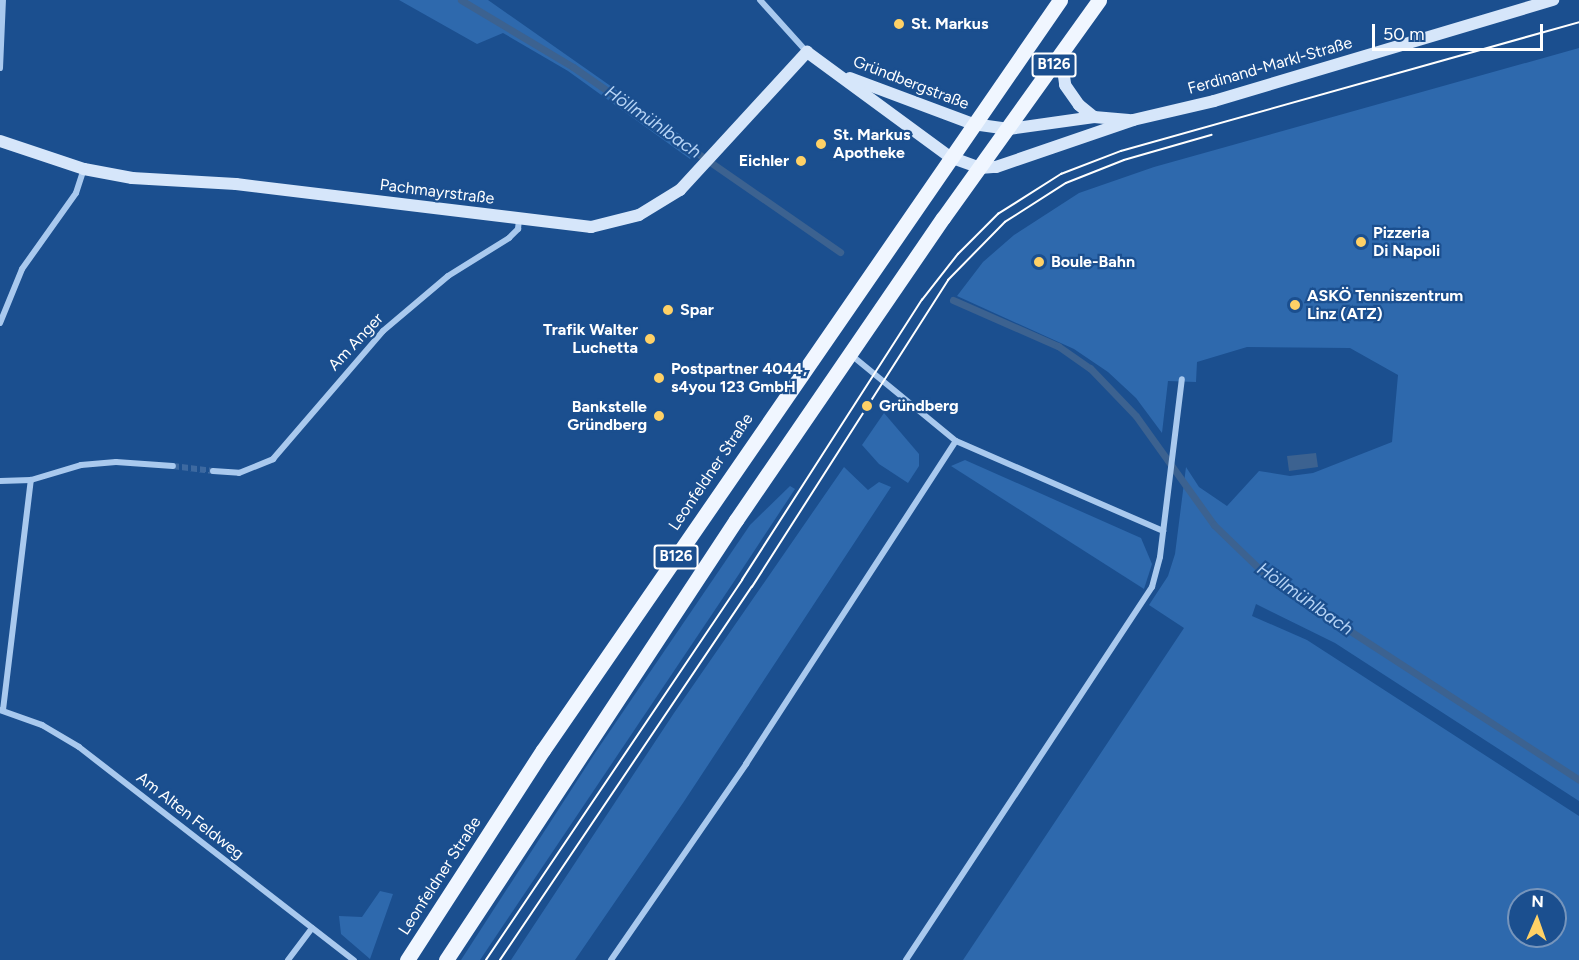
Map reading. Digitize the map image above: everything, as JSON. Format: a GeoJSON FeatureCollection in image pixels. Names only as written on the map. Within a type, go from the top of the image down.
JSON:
{"type":"FeatureCollection","features":[{"type":"Feature","properties":{"kind":"main road","name":"Leonfeldner Straße"},"geometry":{"type":"LineString","coordinates":[[407,960],[543,750],[1060,0]]}},
{"type":"Feature","properties":{"kind":"main road","name":"B126"},"geometry":{"type":"LineString","coordinates":[[446,960],[570,767],[850,354],[1099,0]]}},
{"type":"Feature","properties":{"kind":"street"},"geometry":{"type":"LineString","coordinates":[[0,68],[3,0]]}},
{"type":"Feature","properties":{"kind":"street","name":"Gründbergstraße"},"geometry":{"type":"LineString","coordinates":[[760,0],[807,52],[950,157]]}},
{"type":"Feature","properties":{"kind":"street","name":"Ferdinand-Markl-Straße"},"geometry":{"type":"LineString","coordinates":[[980,168],[1017,162],[1133,120],[1214,101],[1553,0]]}},
{"type":"Feature","properties":{"kind":"street","name":"Pachmayrstraße"},"geometry":{"type":"LineString","coordinates":[[0,141],[84,169],[570,226],[615,223],[665,201],[701,171],[807,52]]}},
{"type":"Feature","properties":{"kind":"street"},"geometry":{"type":"LineString","coordinates":[[1061,56],[1065,85],[1079,105],[1094,117]]}},
{"type":"Feature","properties":{"kind":"street","name":"Gründbergstraße"},"geometry":{"type":"LineString","coordinates":[[836,72],[973,124]]}},
{"type":"Feature","properties":{"kind":"street","name":"Ferdinand-Markl-Straße"},"geometry":{"type":"LineString","coordinates":[[1008,129],[1094,117],[1133,120]]}},
{"type":"Feature","properties":{"kind":"street"},"geometry":{"type":"LineString","coordinates":[[973,124],[1008,129]]}},
{"type":"Feature","properties":{"kind":"street"},"geometry":{"type":"LineString","coordinates":[[950,157],[980,168]]}},
{"type":"Feature","properties":{"kind":"street"},"geometry":{"type":"LineString","coordinates":[[0,323],[22,269],[76,193],[84,169]]}},
{"type":"Feature","properties":{"kind":"street","name":"Am Anger"},"geometry":{"type":"LineString","coordinates":[[213,471],[239,473],[273,459],[383,331],[448,276],[509,238],[518,229],[519,219]]}},
{"type":"Feature","properties":{"kind":"street"},"geometry":{"type":"LineString","coordinates":[[850,354],[956,441],[1163,531]]}},
{"type":"Feature","properties":{"kind":"street"},"geometry":{"type":"LineString","coordinates":[[906,960],[1152,587],[1163,531],[1182,379]]}},
{"type":"Feature","properties":{"kind":"street"},"geometry":{"type":"LineString","coordinates":[[611,960],[746,764],[956,441]]}},
{"type":"Feature","properties":{"kind":"street"},"geometry":{"type":"LineString","coordinates":[[0,482],[31,480],[81,465],[116,462],[173,466]]}},
{"type":"Feature","properties":{"kind":"street"},"geometry":{"type":"LineString","coordinates":[[1,710],[31,480]]}},
{"type":"Feature","properties":{"kind":"street","name":"Am Alten Feldweg"},"geometry":{"type":"LineString","coordinates":[[1,710],[42,725],[79,747],[354,960]]}},
{"type":"Feature","properties":{"kind":"street"},"geometry":{"type":"LineString","coordinates":[[288,960],[312,928]]}},
{"type":"Feature","properties":{"kind":"shaded area"},"geometry":{"type":"Polygon","coordinates":[[[399,0],[488,0],[699,148],[690,159],[568,71],[503,33],[477,44],[399,0]]]}},
{"type":"Feature","properties":{"kind":"shaded area"},"geometry":{"type":"Polygon","coordinates":[[[1579,48],[1579,801],[1335,643],[1256,604],[1252,616],[1307,640],[1579,816],[1579,960],[963,960],[1184,628],[1149,605],[1168,576],[1175,554],[1186,467],[1199,487],[1227,506],[1259,471],[1290,476],[1313,473],[1392,442],[1398,375],[1350,348],[1247,347],[1197,362],[1196,382],[1168,381],[1162,433],[1136,398],[1108,372],[1074,349],[957,296],[983,262],[1014,235],[1079,193],[1154,167],[1579,48]]]}},
{"type":"Feature","properties":{"kind":"shaded area"},"geometry":{"type":"Polygon","coordinates":[[[884,413],[919,454],[919,466],[908,483],[879,464],[862,445],[884,413]]]}},
{"type":"Feature","properties":{"kind":"shaded area"},"geometry":{"type":"Polygon","coordinates":[[[1316,453],[1318,467],[1289,471],[1287,456],[1316,453]]]}},
{"type":"Feature","properties":{"kind":"shaded area"},"geometry":{"type":"Polygon","coordinates":[[[965,460],[1141,538],[1152,564],[1144,589],[951,466],[965,460]]]}},
{"type":"Feature","properties":{"kind":"shaded area"},"geometry":{"type":"Polygon","coordinates":[[[844,467],[868,490],[879,482],[891,487],[683,803],[575,960],[511,960],[674,713],[844,467]]]}},
{"type":"Feature","properties":{"kind":"shaded area"},"geometry":{"type":"Polygon","coordinates":[[[790,486],[795,489],[480,960],[461,960],[595,753],[750,525],[790,486]]]}},
{"type":"Feature","properties":{"kind":"shaded area"},"geometry":{"type":"Polygon","coordinates":[[[380,891],[393,894],[370,959],[341,934],[339,916],[362,917],[380,891]]]}},
{"type":"Feature","properties":{"kind":"waterway","name":"Höllmühlbach"},"geometry":{"type":"LineString","coordinates":[[461,0],[573,67],[840,252]]}},
{"type":"Feature","properties":{"kind":"waterway","name":"Höllmühlbach"},"geometry":{"type":"LineString","coordinates":[[953,300],[1058,346],[1090,368],[1136,416],[1214,525],[1270,579],[1579,780]]}},
{"type":"Feature","properties":{"kind":"tunnel"},"geometry":{"type":"LineString","coordinates":[[173,466],[213,471]]}},
{"type":"Feature","properties":{"kind":"tram line"},"geometry":{"type":"LineString","coordinates":[[486,960],[742,580],[922,300],[958,254],[998,214],[1061,174],[1121,151],[1579,22]]}},
{"type":"Feature","properties":{"kind":"tram line"},"geometry":{"type":"LineString","coordinates":[[500,960],[752,587],[948,280],[1005,222],[1066,183],[1124,160],[1211,135]]}},
{"type":"Feature","properties":{"kind":"place","name":"St. Markus"},"geometry":{"type":"Point","coordinates":[899,24]}},
{"type":"Feature","properties":{"kind":"place","name":"St. Markus Apotheke"},"geometry":{"type":"Point","coordinates":[821,144]}},
{"type":"Feature","properties":{"kind":"place","name":"Eichler"},"geometry":{"type":"Point","coordinates":[801,161]}},
{"type":"Feature","properties":{"kind":"place","name":"Pizzeria Di Napoli"},"geometry":{"type":"Point","coordinates":[1361,242]}},
{"type":"Feature","properties":{"kind":"place","name":"Boule-Bahn"},"geometry":{"type":"Point","coordinates":[1039,262]}},
{"type":"Feature","properties":{"kind":"place","name":"ASKÖ Tenniszentrum Linz (ATZ)"},"geometry":{"type":"Point","coordinates":[1295,305]}},
{"type":"Feature","properties":{"kind":"place","name":"Spar"},"geometry":{"type":"Point","coordinates":[668,310]}},
{"type":"Feature","properties":{"kind":"place","name":"Trafik Walter Luchetta"},"geometry":{"type":"Point","coordinates":[650,339]}},
{"type":"Feature","properties":{"kind":"place","name":"Postpartner 4044, s4you 123 GmbH"},"geometry":{"type":"Point","coordinates":[659,378]}},
{"type":"Feature","properties":{"kind":"place","name":"Gründberg"},"geometry":{"type":"Point","coordinates":[867,406]}},
{"type":"Feature","properties":{"kind":"place","name":"Bankstelle Gründberg"},"geometry":{"type":"Point","coordinates":[659,416]}}]}
